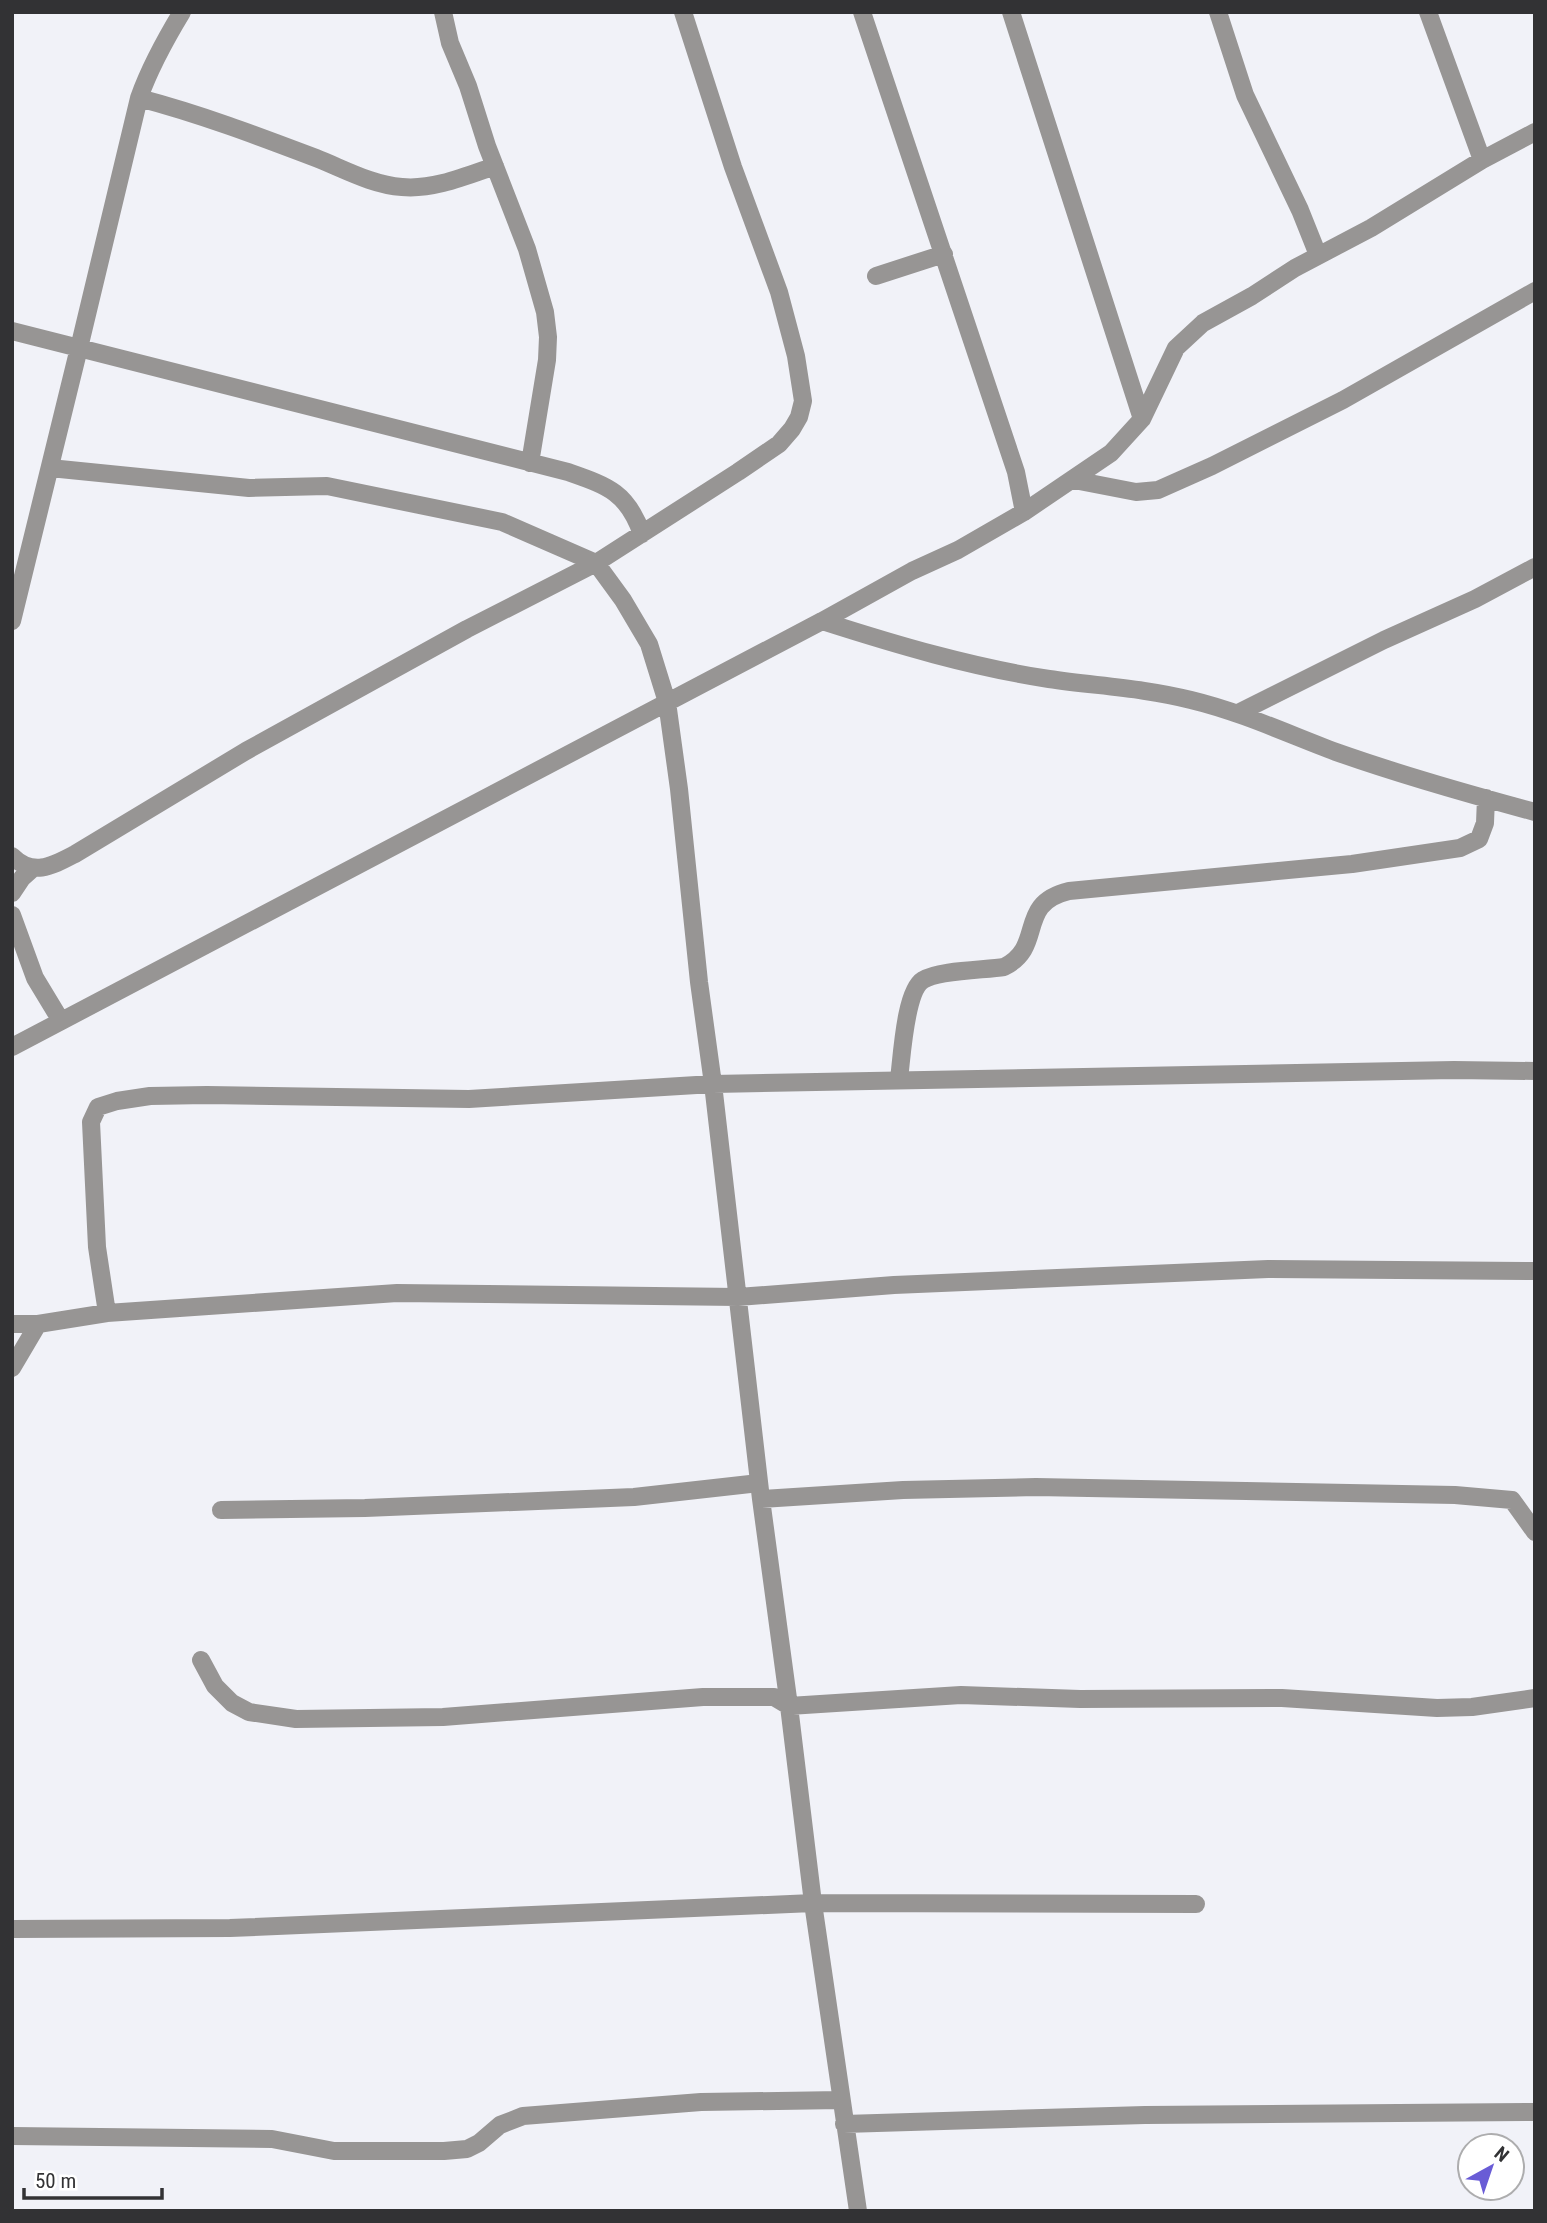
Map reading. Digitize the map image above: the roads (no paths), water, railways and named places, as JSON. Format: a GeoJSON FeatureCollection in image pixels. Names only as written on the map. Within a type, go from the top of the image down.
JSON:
{"type":"FeatureCollection","features":[{"type":"Feature","properties":{"kind":"street"},"geometry":{"type":"LineString","coordinates":[[12,621],[139,98],[161,47],[182,12]]}},
{"type":"Feature","properties":{"kind":"street"},"geometry":{"type":"LineString","coordinates":[[443,12],[450,43],[527,249],[545,312],[547,360],[530,463]]}},
{"type":"Feature","properties":{"kind":"street"},"geometry":{"type":"LineString","coordinates":[[12,893],[32,869],[47,866],[75,854],[246,751],[456,635],[596,563],[779,444],[799,417],[803,401],[796,356],[779,292],[733,167],[682,12]]}},
{"type":"Feature","properties":{"kind":"street"},"geometry":{"type":"LineString","coordinates":[[862,12],[1016,472],[1024,512]]}},
{"type":"Feature","properties":{"kind":"street"},"geometry":{"type":"LineString","coordinates":[[1011,12],[1142,419]]}},
{"type":"Feature","properties":{"kind":"street"},"geometry":{"type":"LineString","coordinates":[[1218,12],[1245,95],[1300,210],[1318,255]]}},
{"type":"Feature","properties":{"kind":"street"},"geometry":{"type":"LineString","coordinates":[[1427,12],[1482,160]]}},
{"type":"Feature","properties":{"kind":"street"},"geometry":{"type":"LineString","coordinates":[[139,98],[188,111],[251,133],[372,181],[401,187],[420,187],[460,178],[495,166]]}},
{"type":"Feature","properties":{"kind":"street"},"geometry":{"type":"LineString","coordinates":[[12,1047],[822,621],[912,571],[958,550],[1024,512],[1111,453],[1142,419],[1152,403],[1176,348],[1203,323],[1318,255],[1371,228],[1482,160],[1535,132]]}},
{"type":"Feature","properties":{"kind":"street"},"geometry":{"type":"LineString","coordinates":[[876,276],[944,254]]}},
{"type":"Feature","properties":{"kind":"street"},"geometry":{"type":"LineString","coordinates":[[1074,480],[1136,492],[1158,490],[1343,400],[1535,290]]}},
{"type":"Feature","properties":{"kind":"street"},"geometry":{"type":"LineString","coordinates":[[12,331],[568,472],[615,491],[633,511],[642,534]]}},
{"type":"Feature","properties":{"kind":"street"},"geometry":{"type":"LineString","coordinates":[[50,468],[249,488],[327,485],[502,522],[596,563],[623,600],[649,645],[667,702],[679,789],[696,956],[760,1491],[813,1903],[858,2211]]}},
{"type":"Feature","properties":{"kind":"street"},"geometry":{"type":"LineString","coordinates":[[1238,713],[1384,640],[1475,599],[1535,567]]}},
{"type":"Feature","properties":{"kind":"street"},"geometry":{"type":"LineString","coordinates":[[822,621],[979,666],[1051,679],[1112,685],[1190,700],[1238,713],[1391,771],[1535,812]]}},
{"type":"Feature","properties":{"kind":"street"},"geometry":{"type":"LineString","coordinates":[[899,1079],[911,994],[920,981],[932,976],[1004,967],[1015,962],[1028,940],[1036,911],[1054,894],[1352,864],[1460,848],[1479,839],[1485,824],[1486,798]]}},
{"type":"Feature","properties":{"kind":"street"},"geometry":{"type":"LineString","coordinates":[[12,856],[32,869]]}},
{"type":"Feature","properties":{"kind":"street"},"geometry":{"type":"LineString","coordinates":[[12,915],[35,978],[61,1021]]}},
{"type":"Feature","properties":{"kind":"street"},"geometry":{"type":"LineString","coordinates":[[107,1313],[97,1247],[91,1122],[94,1112],[102,1104],[150,1096],[469,1099],[713,1084],[899,1079],[1427,1070],[1535,1071]]}},
{"type":"Feature","properties":{"kind":"street"},"geometry":{"type":"LineString","coordinates":[[12,1324],[38,1324],[107,1313],[397,1293],[737,1297],[894,1285],[1268,1269],[1535,1271]]}},
{"type":"Feature","properties":{"kind":"street"},"geometry":{"type":"LineString","coordinates":[[12,1368],[38,1324]]}},
{"type":"Feature","properties":{"kind":"street"},"geometry":{"type":"LineString","coordinates":[[221,1510],[377,1507],[760,1491],[1036,1487],[1455,1495],[1512,1500],[1535,1532]]}},
{"type":"Feature","properties":{"kind":"street"},"geometry":{"type":"LineString","coordinates":[[201,1660],[215,1686],[232,1703],[248,1712],[296,1718],[443,1717],[703,1697],[774,1697],[789,1706],[961,1695],[1080,1699],[1282,1698],[1437,1708],[1472,1707],[1535,1698]]}},
{"type":"Feature","properties":{"kind":"street"},"geometry":{"type":"LineString","coordinates":[[12,1929],[230,1928],[813,1903],[1196,1904]]}},
{"type":"Feature","properties":{"kind":"street"},"geometry":{"type":"LineString","coordinates":[[12,2136],[272,2139],[334,2151],[444,2151],[467,2149],[479,2143],[500,2125],[523,2116],[701,2102],[841,2100]]}},
{"type":"Feature","properties":{"kind":"street"},"geometry":{"type":"LineString","coordinates":[[844,2124],[1145,2115],[1535,2112]]}}]}
